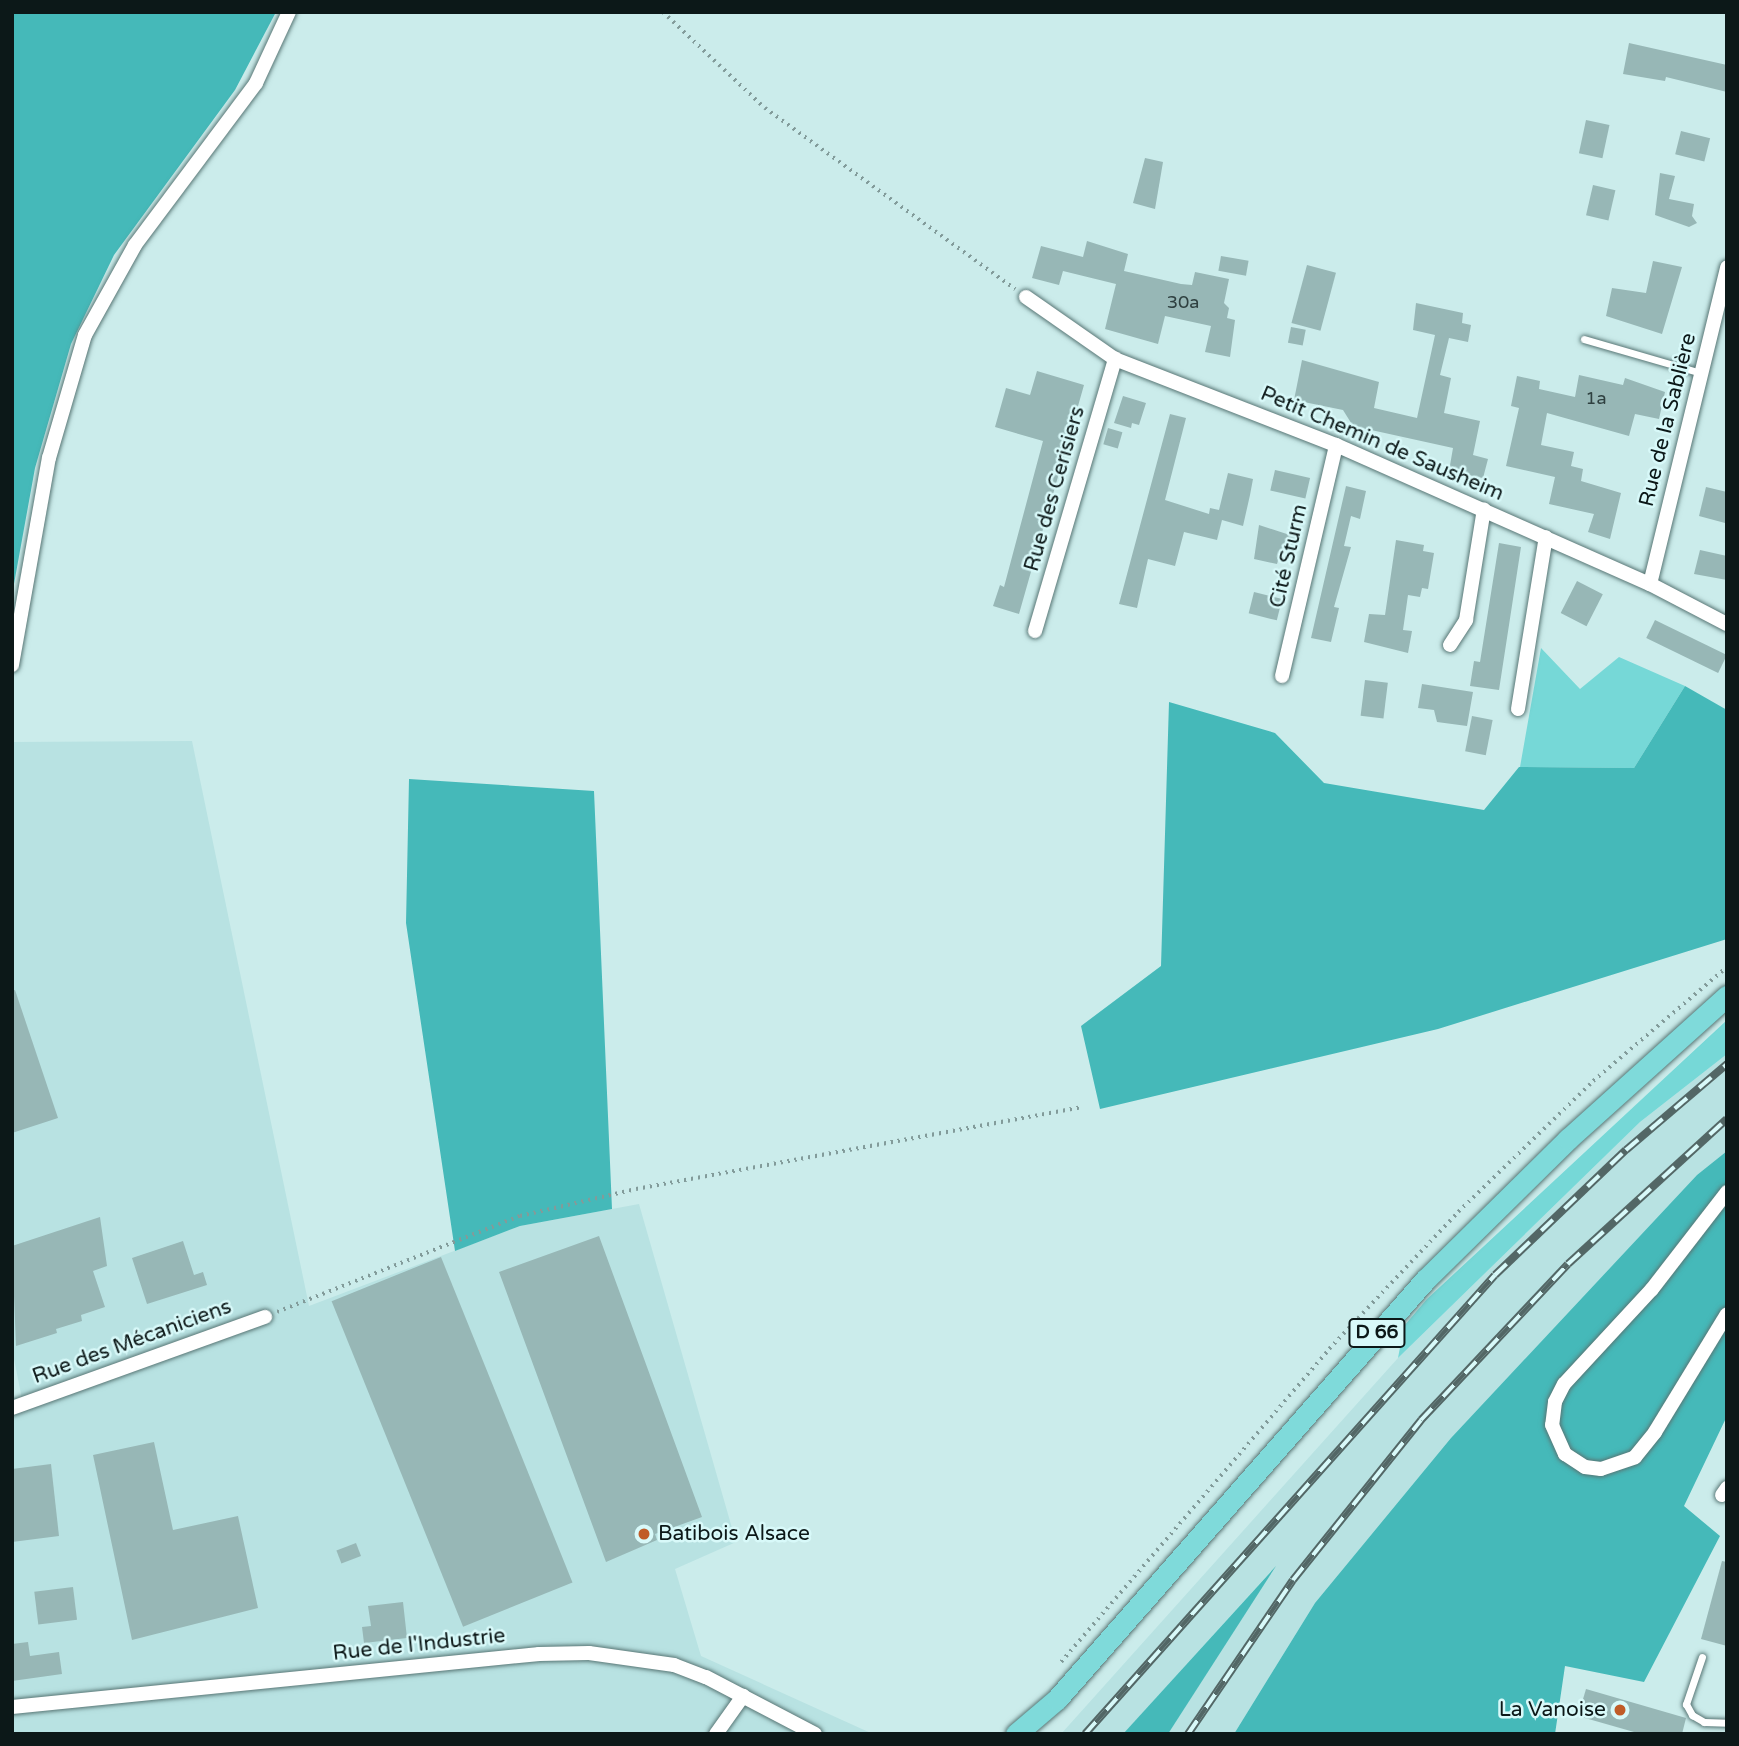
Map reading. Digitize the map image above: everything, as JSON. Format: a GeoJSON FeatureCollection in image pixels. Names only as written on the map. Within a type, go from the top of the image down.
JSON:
{"type":"FeatureCollection","features":[{"type":"Feature","properties":{"kind":"main road","name":"D 66"},"geometry":{"type":"LineString","coordinates":[[1033,1734],[1058,1699],[1425,1280],[1568,1139],[1727,996]]}},
{"type":"Feature","properties":{"kind":"main road","name":"D 66"},"geometry":{"type":"LineString","coordinates":[[1016,1734],[1058,1699]]}},
{"type":"Feature","properties":{"kind":"street"},"geometry":{"type":"LineString","coordinates":[[12,665],[50,458],[85,335],[135,245],[256,83],[289,12]]}},
{"type":"Feature","properties":{"kind":"street","name":"Rue de la Sablière"},"geometry":{"type":"LineString","coordinates":[[1650,584],[1727,267]]}},
{"type":"Feature","properties":{"kind":"street","name":"Petit Chemin de Sausheim"},"geometry":{"type":"LineString","coordinates":[[1026,297],[1115,359],[1336,445],[1484,509],[1650,584],[1727,624]]}},
{"type":"Feature","properties":{"kind":"street","name":"Rue des Cerisiers"},"geometry":{"type":"LineString","coordinates":[[1035,631],[1115,359]]}},
{"type":"Feature","properties":{"kind":"street","name":"Cité Sturm"},"geometry":{"type":"LineString","coordinates":[[1282,676],[1336,445]]}},
{"type":"Feature","properties":{"kind":"street"},"geometry":{"type":"LineString","coordinates":[[1450,645],[1466,620],[1484,509]]}},
{"type":"Feature","properties":{"kind":"street"},"geometry":{"type":"LineString","coordinates":[[1518,709],[1546,537]]}},
{"type":"Feature","properties":{"kind":"street"},"geometry":{"type":"LineString","coordinates":[[1727,1192],[1652,1289],[1564,1384],[1555,1402],[1552,1425],[1565,1454],[1585,1467],[1601,1469],[1634,1457],[1655,1432],[1727,1314]]}},
{"type":"Feature","properties":{"kind":"street","name":"Rue des Mécaniciens"},"geometry":{"type":"LineString","coordinates":[[12,1408],[265,1317]]}},
{"type":"Feature","properties":{"kind":"street","name":"Rue de l'Industrie"},"geometry":{"type":"LineString","coordinates":[[12,1707],[589,1653],[674,1665],[743,1696],[815,1734]]}},
{"type":"Feature","properties":{"kind":"street"},"geometry":{"type":"LineString","coordinates":[[716,1734],[743,1696]]}},
{"type":"Feature","properties":{"kind":"lane"},"geometry":{"type":"LineString","coordinates":[[1584,340],[1701,373]]}},
{"type":"Feature","properties":{"kind":"lane"},"geometry":{"type":"LineString","coordinates":[[1702,1657],[1686,1704],[1692,1715],[1704,1721],[1727,1723]]}},
{"type":"Feature","properties":{"kind":"path"},"geometry":{"type":"LineString","coordinates":[[663,12],[765,108],[1026,297]]}},
{"type":"Feature","properties":{"kind":"path"},"geometry":{"type":"LineString","coordinates":[[1671,1012],[1727,967]]}},
{"type":"Feature","properties":{"kind":"path"},"geometry":{"type":"LineString","coordinates":[[265,1317],[520,1216],[636,1189],[1083,1107]]}},
{"type":"Feature","properties":{"kind":"shaded area"},"geometry":{"type":"Polygon","coordinates":[[[12,12],[276,12],[235,90],[114,255],[71,344],[35,468],[12,595],[12,12]]]}},
{"type":"Feature","properties":{"kind":"shaded area"},"geometry":{"type":"Polygon","coordinates":[[[1541,648],[1580,689],[1619,657],[1685,686],[1634,768],[1520,767],[1541,648]]]}},
{"type":"Feature","properties":{"kind":"shaded area"},"geometry":{"type":"Polygon","coordinates":[[[1685,686],[1727,710],[1727,939],[1438,1029],[1100,1109],[1081,1026],[1161,966],[1169,702],[1275,733],[1324,783],[1484,810],[1519,767],[1634,768],[1685,686]]]}},
{"type":"Feature","properties":{"kind":"shaded area"},"geometry":{"type":"Polygon","coordinates":[[[192,741],[309,1306],[520,1226],[639,1204],[736,1542],[675,1569],[701,1656],[873,1734],[12,1734],[12,1415],[24,1409],[12,1349],[12,742],[192,741]]]}},
{"type":"Feature","properties":{"kind":"shaded area"},"geometry":{"type":"Polygon","coordinates":[[[409,779],[594,791],[612,1209],[520,1226],[455,1251],[406,923],[409,779]]]}},
{"type":"Feature","properties":{"kind":"shaded area"},"geometry":{"type":"Polygon","coordinates":[[[1727,1020],[1727,1054],[1640,1122],[1398,1358],[1404,1326],[1427,1299],[1727,1020]]]}},
{"type":"Feature","properties":{"kind":"shaded area"},"geometry":{"type":"Polygon","coordinates":[[[1727,1054],[1727,1151],[1697,1175],[1451,1438],[1315,1603],[1234,1734],[1168,1734],[1272,1570],[1123,1734],[1061,1734],[1398,1358],[1640,1122],[1727,1054]]]}},
{"type":"Feature","properties":{"kind":"shaded area"},"geometry":{"type":"Polygon","coordinates":[[[1727,1151],[1727,1416],[1684,1506],[1720,1536],[1644,1682],[1565,1666],[1555,1734],[1234,1734],[1315,1603],[1451,1438],[1697,1175],[1727,1151]]]}},
{"type":"Feature","properties":{"kind":"shaded area"},"geometry":{"type":"Polygon","coordinates":[[[1276,1566],[1168,1734],[1123,1734],[1276,1566]]]}},
{"type":"Feature","properties":{"kind":"building"},"geometry":{"type":"Polygon","coordinates":[[[1629,43],[1727,65],[1727,92],[1666,77],[1665,81],[1623,74],[1629,43]]]}},
{"type":"Feature","properties":{"kind":"building"},"geometry":{"type":"Polygon","coordinates":[[[1586,120],[1609,125],[1602,158],[1579,153],[1586,120]]]}},
{"type":"Feature","properties":{"kind":"building"},"geometry":{"type":"Polygon","coordinates":[[[1681,131],[1710,138],[1704,162],[1675,154],[1681,131]]]}},
{"type":"Feature","properties":{"kind":"building"},"geometry":{"type":"Polygon","coordinates":[[[1145,158],[1163,162],[1155,209],[1133,203],[1145,158]]]}},
{"type":"Feature","properties":{"kind":"building"},"geometry":{"type":"Polygon","coordinates":[[[1660,173],[1675,176],[1669,199],[1694,204],[1692,216],[1697,223],[1689,227],[1655,215],[1660,173]]]}},
{"type":"Feature","properties":{"kind":"building"},"geometry":{"type":"Polygon","coordinates":[[[1593,185],[1615,190],[1608,220],[1586,215],[1593,185]]]}},
{"type":"Feature","properties":{"kind":"building"},"geometry":{"type":"Polygon","coordinates":[[[1087,241],[1128,254],[1124,271],[1192,285],[1195,272],[1229,279],[1224,303],[1229,308],[1227,318],[1235,320],[1230,357],[1205,352],[1211,326],[1165,316],[1158,344],[1105,329],[1116,284],[1063,271],[1059,285],[1032,278],[1041,246],[1083,257],[1087,241]]]}},
{"type":"Feature","properties":{"kind":"building"},"geometry":{"type":"Polygon","coordinates":[[[1221,256],[1249,261],[1246,276],[1218,271],[1221,256]]]}},
{"type":"Feature","properties":{"kind":"building"},"geometry":{"type":"Polygon","coordinates":[[[1653,261],[1682,267],[1662,334],[1606,316],[1612,288],[1646,293],[1653,261]]]}},
{"type":"Feature","properties":{"kind":"building"},"geometry":{"type":"Polygon","coordinates":[[[1307,265],[1336,273],[1320,331],[1291,323],[1307,265]]]}},
{"type":"Feature","properties":{"kind":"building"},"geometry":{"type":"Polygon","coordinates":[[[1416,303],[1463,313],[1462,323],[1471,325],[1468,342],[1449,338],[1440,375],[1451,378],[1444,413],[1480,421],[1473,455],[1488,459],[1483,478],[1449,471],[1453,448],[1353,426],[1343,410],[1294,400],[1302,360],[1379,382],[1374,408],[1417,418],[1435,335],[1413,330],[1416,303]]]}},
{"type":"Feature","properties":{"kind":"building"},"geometry":{"type":"Polygon","coordinates":[[[1291,327],[1306,330],[1303,346],[1288,343],[1291,327]]]}},
{"type":"Feature","properties":{"kind":"building"},"geometry":{"type":"Polygon","coordinates":[[[1037,371],[1084,385],[1019,614],[993,606],[1000,585],[1004,587],[1043,441],[995,427],[1006,388],[1030,395],[1037,371]]]}},
{"type":"Feature","properties":{"kind":"building"},"geometry":{"type":"Polygon","coordinates":[[[1579,375],[1623,385],[1625,378],[1665,392],[1659,419],[1635,414],[1629,436],[1547,413],[1541,445],[1574,452],[1571,466],[1583,469],[1581,481],[1621,493],[1610,539],[1588,532],[1594,514],[1549,504],[1555,477],[1506,466],[1519,408],[1511,406],[1517,376],[1540,381],[1539,389],[1575,397],[1579,375]]]}},
{"type":"Feature","properties":{"kind":"building"},"geometry":{"type":"Polygon","coordinates":[[[1123,396],[1146,403],[1139,425],[1132,423],[1131,428],[1114,423],[1123,396]]]}},
{"type":"Feature","properties":{"kind":"building"},"geometry":{"type":"Polygon","coordinates":[[[1170,414],[1186,418],[1165,500],[1209,514],[1210,508],[1219,510],[1228,473],[1253,479],[1243,526],[1222,520],[1217,540],[1184,532],[1175,566],[1148,559],[1137,608],[1119,604],[1170,414]]]}},
{"type":"Feature","properties":{"kind":"building"},"geometry":{"type":"Polygon","coordinates":[[[1108,428],[1122,432],[1118,448],[1103,444],[1108,428]]]}},
{"type":"Feature","properties":{"kind":"building"},"geometry":{"type":"Polygon","coordinates":[[[1275,470],[1310,478],[1305,499],[1270,490],[1275,470]]]}},
{"type":"Feature","properties":{"kind":"building"},"geometry":{"type":"Polygon","coordinates":[[[1346,486],[1366,491],[1360,519],[1351,516],[1344,546],[1351,547],[1334,607],[1339,608],[1331,642],[1311,638],[1346,486]]]}},
{"type":"Feature","properties":{"kind":"building"},"geometry":{"type":"Polygon","coordinates":[[[1706,487],[1727,492],[1725,523],[1699,516],[1706,487]]]}},
{"type":"Feature","properties":{"kind":"building"},"geometry":{"type":"Polygon","coordinates":[[[1259,525],[1296,537],[1291,557],[1280,554],[1277,564],[1254,559],[1259,525]]]}},
{"type":"Feature","properties":{"kind":"building"},"geometry":{"type":"Polygon","coordinates":[[[1396,540],[1424,545],[1423,551],[1434,553],[1428,589],[1422,588],[1420,597],[1408,595],[1403,630],[1412,631],[1408,653],[1364,642],[1369,614],[1385,615],[1396,540]]]}},
{"type":"Feature","properties":{"kind":"building"},"geometry":{"type":"Polygon","coordinates":[[[1499,543],[1521,547],[1499,690],[1470,686],[1474,661],[1480,662],[1499,543]]]}},
{"type":"Feature","properties":{"kind":"building"},"geometry":{"type":"Polygon","coordinates":[[[1700,550],[1727,556],[1727,580],[1694,574],[1700,550]]]}},
{"type":"Feature","properties":{"kind":"building"},"geometry":{"type":"Polygon","coordinates":[[[1577,581],[1603,594],[1586,626],[1561,613],[1577,581]]]}},
{"type":"Feature","properties":{"kind":"building"},"geometry":{"type":"Polygon","coordinates":[[[1254,592],[1282,599],[1277,620],[1249,613],[1254,592]]]}},
{"type":"Feature","properties":{"kind":"building"},"geometry":{"type":"Polygon","coordinates":[[[1655,620],[1727,655],[1718,673],[1646,638],[1655,620]]]}},
{"type":"Feature","properties":{"kind":"building"},"geometry":{"type":"Polygon","coordinates":[[[1365,680],[1388,683],[1383,719],[1361,716],[1365,680]]]}},
{"type":"Feature","properties":{"kind":"building"},"geometry":{"type":"Polygon","coordinates":[[[1422,684],[1473,692],[1467,726],[1437,722],[1434,710],[1418,708],[1422,684]]]}},
{"type":"Feature","properties":{"kind":"building"},"geometry":{"type":"Polygon","coordinates":[[[1472,716],[1493,720],[1486,755],[1465,751],[1472,716]]]}},
{"type":"Feature","properties":{"kind":"building"},"geometry":{"type":"Polygon","coordinates":[[[15,990],[58,1118],[12,1133],[12,991],[15,990]]]}},
{"type":"Feature","properties":{"kind":"building"},"geometry":{"type":"Polygon","coordinates":[[[100,1217],[107,1266],[93,1271],[105,1307],[81,1315],[82,1321],[56,1329],[57,1333],[16,1346],[12,1246],[100,1217]]]}},
{"type":"Feature","properties":{"kind":"building"},"geometry":{"type":"Polygon","coordinates":[[[599,1236],[702,1517],[655,1534],[657,1540],[606,1562],[499,1272],[599,1236]]]}},
{"type":"Feature","properties":{"kind":"building"},"geometry":{"type":"Polygon","coordinates":[[[183,1241],[194,1275],[203,1272],[207,1285],[147,1304],[132,1258],[183,1241]]]}},
{"type":"Feature","properties":{"kind":"building"},"geometry":{"type":"Polygon","coordinates":[[[441,1257],[572,1582],[463,1627],[332,1301],[441,1257]]]}},
{"type":"Feature","properties":{"kind":"building"},"geometry":{"type":"Polygon","coordinates":[[[154,1442],[173,1530],[238,1516],[258,1608],[132,1640],[93,1455],[154,1442]]]}},
{"type":"Feature","properties":{"kind":"building"},"geometry":{"type":"Polygon","coordinates":[[[51,1464],[59,1536],[12,1542],[12,1469],[51,1464]]]}},
{"type":"Feature","properties":{"kind":"building"},"geometry":{"type":"Polygon","coordinates":[[[356,1543],[361,1556],[341,1564],[336,1551],[356,1543]]]}},
{"type":"Feature","properties":{"kind":"building"},"geometry":{"type":"Polygon","coordinates":[[[1722,1561],[1727,1562],[1727,1646],[1701,1639],[1722,1561]]]}},
{"type":"Feature","properties":{"kind":"building"},"geometry":{"type":"Polygon","coordinates":[[[73,1587],[77,1620],[38,1625],[34,1592],[73,1587]]]}},
{"type":"Feature","properties":{"kind":"building"},"geometry":{"type":"Polygon","coordinates":[[[403,1602],[407,1638],[364,1643],[362,1627],[371,1626],[368,1606],[403,1602]]]}},
{"type":"Feature","properties":{"kind":"building"},"geometry":{"type":"Polygon","coordinates":[[[28,1642],[30,1656],[59,1652],[62,1674],[12,1681],[12,1644],[28,1642]]]}},
{"type":"Feature","properties":{"kind":"building","name":"La Vanoise"},"geometry":{"type":"Polygon","coordinates":[[[1586,1689],[1686,1718],[1682,1734],[1641,1734],[1578,1716],[1586,1689]]]}},
{"type":"Feature","properties":{"kind":"railway"},"geometry":{"type":"LineString","coordinates":[[1085,1734],[1495,1275],[1626,1150],[1727,1064]]}},
{"type":"Feature","properties":{"kind":"railway"},"geometry":{"type":"LineString","coordinates":[[1188,1734],[1293,1580],[1421,1420],[1568,1264],[1727,1119]]}},
{"type":"Feature","properties":{"kind":"place","name":"Batibois Alsace"},"geometry":{"type":"Point","coordinates":[644,1534]}},
{"type":"Feature","properties":{"kind":"place","name":"La Vanoise"},"geometry":{"type":"Point","coordinates":[1620,1710]}}]}
